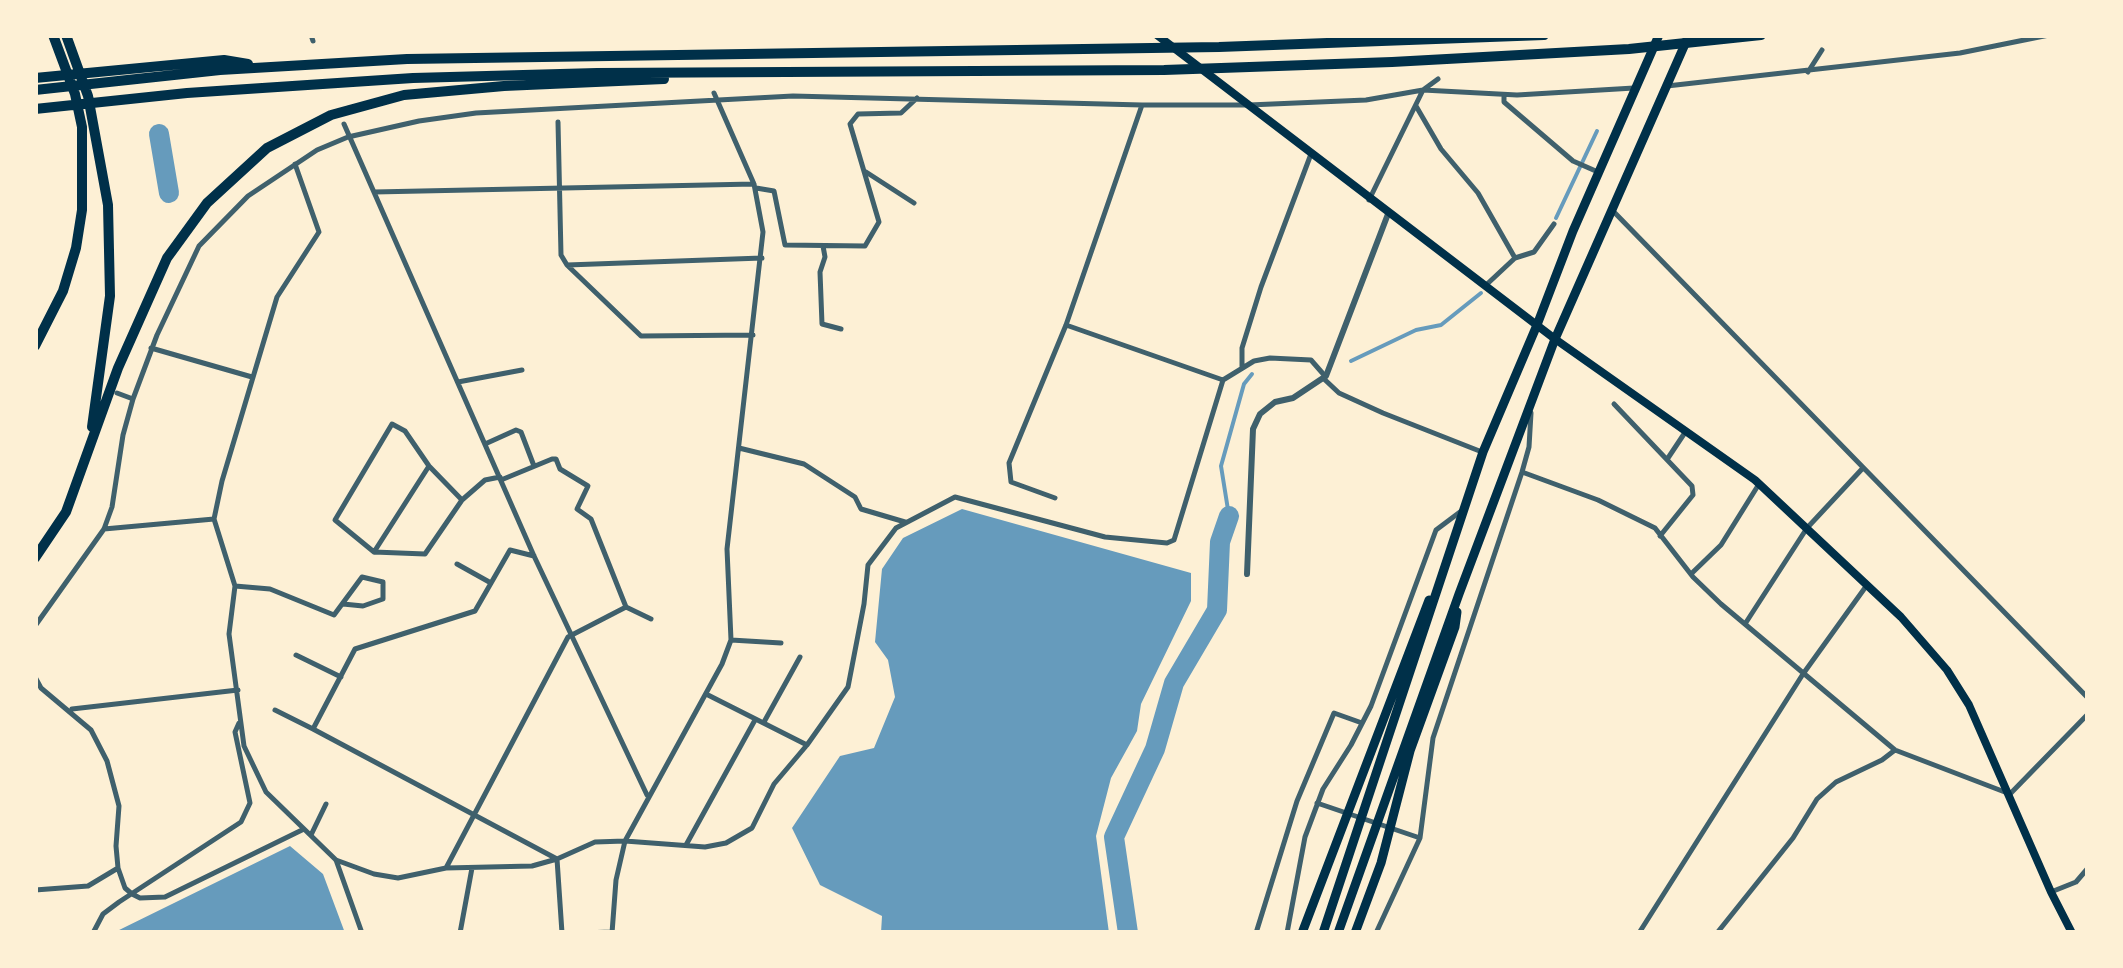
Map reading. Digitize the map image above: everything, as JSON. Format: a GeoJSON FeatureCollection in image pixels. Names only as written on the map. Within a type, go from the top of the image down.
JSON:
{"type":"FeatureCollection","features":[{"type":"Feature","properties":{"kind":"highway"},"geometry":{"type":"LineString","coordinates":[[35,346],[63,291],[82,210],[82,128],[75,94],[54,35]]}},
{"type":"Feature","properties":{"kind":"highway"},"geometry":{"type":"LineString","coordinates":[[66,35],[88,96],[98,140],[108,205],[112,271],[106,338],[87,455]]}},
{"type":"Feature","properties":{"kind":"highway"},"geometry":{"type":"LineString","coordinates":[[40,83],[426,58],[1219,48],[1544,35]]}},
{"type":"Feature","properties":{"kind":"highway"},"geometry":{"type":"LineString","coordinates":[[1323,933],[1483,452],[1659,35]]}},
{"type":"Feature","properties":{"kind":"highway"},"geometry":{"type":"LineString","coordinates":[[35,109],[413,78],[1164,70],[1629,49],[1693,39],[1761,35]]}},
{"type":"Feature","properties":{"kind":"highway"},"geometry":{"type":"LineString","coordinates":[[1338,933],[1555,339],[1667,86],[1693,39]]}},
{"type":"Feature","properties":{"kind":"highway"},"geometry":{"type":"LineString","coordinates":[[35,558],[66,512],[124,354],[167,258],[207,203],[267,148],[332,115],[404,95],[504,86],[800,72]]}},
{"type":"Feature","properties":{"kind":"highway"},"geometry":{"type":"LineString","coordinates":[[1302,933],[1425,605],[1436,590]]}},
{"type":"Feature","properties":{"kind":"highway"},"geometry":{"type":"LineString","coordinates":[[1355,933],[1381,864],[1410,751],[1455,627],[1459,594]]}},
{"type":"Feature","properties":{"kind":"main road"},"geometry":{"type":"LineString","coordinates":[[1157,35],[1555,339],[1718,450],[1901,617],[1947,670],[1969,705],[2072,933]]}},
{"type":"Feature","properties":{"kind":"street"},"geometry":{"type":"LineString","coordinates":[[1667,86],[1960,53],[2050,35]]}},
{"type":"Feature","properties":{"kind":"street"},"geometry":{"type":"LineString","coordinates":[[1808,72],[1822,50]]}},
{"type":"Feature","properties":{"kind":"street"},"geometry":{"type":"LineString","coordinates":[[1370,200],[1423,90],[1438,79]]}},
{"type":"Feature","properties":{"kind":"street"},"geometry":{"type":"LineString","coordinates":[[35,626],[104,529],[112,507],[123,434],[133,399],[151,348],[199,246],[248,196],[317,150],[348,137],[476,113],[793,96],[1142,106],[1366,100],[1423,90],[1504,95],[1635,88]]}},
{"type":"Feature","properties":{"kind":"street"},"geometry":{"type":"LineString","coordinates":[[582,933],[612,932],[616,880],[625,840],[706,694],[731,640],[727,549],[762,258],[760,207],[754,186],[714,92]]}},
{"type":"Feature","properties":{"kind":"street"},"geometry":{"type":"LineString","coordinates":[[1504,95],[1504,102],[1547,139],[1573,160],[1598,172]]}},
{"type":"Feature","properties":{"kind":"street"},"geometry":{"type":"LineString","coordinates":[[374,192],[754,186],[774,191],[785,246],[865,246],[879,222],[850,124],[858,114],[901,113],[917,98]]}},
{"type":"Feature","properties":{"kind":"street"},"geometry":{"type":"LineString","coordinates":[[1055,498],[1011,482],[1009,463],[1066,326],[1142,106]]}},
{"type":"Feature","properties":{"kind":"street"},"geometry":{"type":"LineString","coordinates":[[1416,106],[1441,149],[1478,193],[1515,258]]}},
{"type":"Feature","properties":{"kind":"street"},"geometry":{"type":"LineString","coordinates":[[558,122],[561,255],[567,264],[641,336],[753,334]]}},
{"type":"Feature","properties":{"kind":"street"},"geometry":{"type":"LineString","coordinates":[[344,124],[534,556],[648,797]]}},
{"type":"Feature","properties":{"kind":"street"},"geometry":{"type":"LineString","coordinates":[[1242,367],[1242,348],[1261,287],[1311,154]]}},
{"type":"Feature","properties":{"kind":"street"},"geometry":{"type":"LineString","coordinates":[[296,164],[320,232],[277,297],[214,519],[234,586],[229,634],[239,722],[258,780],[275,802],[336,860],[374,874],[398,878],[446,868],[532,866],[557,859],[585,844],[625,840],[705,847],[726,844],[752,828],[774,784],[807,746],[848,687],[868,565],[878,547],[905,522],[945,500],[963,497],[1105,537],[1167,543],[1174,540],[1223,380],[1242,367],[1270,358],[1311,360],[1339,392],[1483,452]]}},
{"type":"Feature","properties":{"kind":"street"},"geometry":{"type":"LineString","coordinates":[[864,171],[914,203]]}},
{"type":"Feature","properties":{"kind":"street"},"geometry":{"type":"LineString","coordinates":[[1612,210],[2088,698]]}},
{"type":"Feature","properties":{"kind":"street"},"geometry":{"type":"LineString","coordinates":[[1247,574],[1253,429],[1260,414],[1275,402],[1293,398],[1324,377],[1388,214]]}},
{"type":"Feature","properties":{"kind":"street"},"geometry":{"type":"LineString","coordinates":[[1485,286],[1515,258],[1534,252],[1554,224]]}},
{"type":"Feature","properties":{"kind":"street"},"geometry":{"type":"LineString","coordinates":[[823,246],[822,324],[841,329]]}},
{"type":"Feature","properties":{"kind":"street"},"geometry":{"type":"LineString","coordinates":[[567,264],[762,258]]}},
{"type":"Feature","properties":{"kind":"street"},"geometry":{"type":"LineString","coordinates":[[1066,326],[1223,380]]}},
{"type":"Feature","properties":{"kind":"street"},"geometry":{"type":"LineString","coordinates":[[151,348],[252,377]]}},
{"type":"Feature","properties":{"kind":"street"},"geometry":{"type":"LineString","coordinates":[[458,382],[522,370]]}},
{"type":"Feature","properties":{"kind":"street"},"geometry":{"type":"LineString","coordinates":[[117,393],[133,399]]}},
{"type":"Feature","properties":{"kind":"street"},"geometry":{"type":"LineString","coordinates":[[1614,404],[1692,486],[1693,494],[1660,536]]}},
{"type":"Feature","properties":{"kind":"street"},"geometry":{"type":"LineString","coordinates":[[1376,933],[1420,838],[1433,738],[1522,472],[1532,405]]}},
{"type":"Feature","properties":{"kind":"street"},"geometry":{"type":"LineString","coordinates":[[462,500],[429,466],[405,432],[392,424],[336,514],[336,520],[374,552],[425,554],[462,500],[485,480],[556,460],[560,469],[588,486],[577,509],[591,519],[626,608],[650,619]]}},
{"type":"Feature","properties":{"kind":"street"},"geometry":{"type":"LineString","coordinates":[[485,444],[516,430],[534,466]]}},
{"type":"Feature","properties":{"kind":"street"},"geometry":{"type":"LineString","coordinates":[[1668,458],[1686,431]]}},
{"type":"Feature","properties":{"kind":"street"},"geometry":{"type":"LineString","coordinates":[[739,448],[804,464],[855,497],[862,510],[905,522]]}},
{"type":"Feature","properties":{"kind":"street"},"geometry":{"type":"LineString","coordinates":[[374,552],[429,466]]}},
{"type":"Feature","properties":{"kind":"street"},"geometry":{"type":"LineString","coordinates":[[1745,624],[1806,528],[1862,468]]}},
{"type":"Feature","properties":{"kind":"street"},"geometry":{"type":"LineString","coordinates":[[1522,472],[1618,509],[1654,528],[1691,574],[1745,624],[1895,750],[2010,794],[2088,714]]}},
{"type":"Feature","properties":{"kind":"street"},"geometry":{"type":"LineString","coordinates":[[1691,574],[1721,546],[1759,484]]}},
{"type":"Feature","properties":{"kind":"street"},"geometry":{"type":"LineString","coordinates":[[1287,933],[1306,837],[1317,803],[1362,724],[1436,530],[1463,511]]}},
{"type":"Feature","properties":{"kind":"street"},"geometry":{"type":"LineString","coordinates":[[104,529],[214,519]]}},
{"type":"Feature","properties":{"kind":"street"},"geometry":{"type":"LineString","coordinates":[[313,729],[355,649],[475,611],[510,550],[534,556]]}},
{"type":"Feature","properties":{"kind":"street"},"geometry":{"type":"LineString","coordinates":[[457,564],[491,583]]}},
{"type":"Feature","properties":{"kind":"street"},"geometry":{"type":"LineString","coordinates":[[234,586],[270,589],[334,614],[362,577],[383,582],[383,600],[362,606],[343,604]]}},
{"type":"Feature","properties":{"kind":"street"},"geometry":{"type":"LineString","coordinates":[[1639,933],[1803,674],[1867,585]]}},
{"type":"Feature","properties":{"kind":"street"},"geometry":{"type":"LineString","coordinates":[[446,868],[572,632],[626,608]]}},
{"type":"Feature","properties":{"kind":"street"},"geometry":{"type":"LineString","coordinates":[[731,640],[781,643]]}},
{"type":"Feature","properties":{"kind":"street"},"geometry":{"type":"LineString","coordinates":[[296,655],[340,677]]}},
{"type":"Feature","properties":{"kind":"street"},"geometry":{"type":"LineString","coordinates":[[764,722],[800,657]]}},
{"type":"Feature","properties":{"kind":"street"},"geometry":{"type":"LineString","coordinates":[[35,677],[42,688],[91,730],[107,762],[118,806],[118,868],[132,894],[140,898],[165,898],[304,829]]}},
{"type":"Feature","properties":{"kind":"street"},"geometry":{"type":"LineString","coordinates":[[70,710],[238,690]]}},
{"type":"Feature","properties":{"kind":"street"},"geometry":{"type":"LineString","coordinates":[[706,694],[807,746]]}},
{"type":"Feature","properties":{"kind":"street"},"geometry":{"type":"LineString","coordinates":[[275,710],[557,859]]}},
{"type":"Feature","properties":{"kind":"street"},"geometry":{"type":"LineString","coordinates":[[1256,933],[1296,802],[1334,713],[1362,724]]}},
{"type":"Feature","properties":{"kind":"street"},"geometry":{"type":"LineString","coordinates":[[685,846],[754,720]]}},
{"type":"Feature","properties":{"kind":"street"},"geometry":{"type":"LineString","coordinates":[[92,933],[103,914],[244,817],[250,802],[235,732],[239,722]]}},
{"type":"Feature","properties":{"kind":"street"},"geometry":{"type":"LineString","coordinates":[[1717,933],[1794,838],[1817,798],[1836,782],[1895,750]]}},
{"type":"Feature","properties":{"kind":"street"},"geometry":{"type":"LineString","coordinates":[[1317,803],[1420,838]]}},
{"type":"Feature","properties":{"kind":"street"},"geometry":{"type":"LineString","coordinates":[[311,835],[326,804]]}},
{"type":"Feature","properties":{"kind":"street"},"geometry":{"type":"LineString","coordinates":[[557,859],[562,933]]}},
{"type":"Feature","properties":{"kind":"street"},"geometry":{"type":"LineString","coordinates":[[336,860],[362,933]]}},
{"type":"Feature","properties":{"kind":"street"},"geometry":{"type":"LineString","coordinates":[[35,890],[88,886],[118,868]]}},
{"type":"Feature","properties":{"kind":"street"},"geometry":{"type":"LineString","coordinates":[[460,933],[472,868]]}},
{"type":"Feature","properties":{"kind":"street"},"geometry":{"type":"LineString","coordinates":[[2051,892],[2076,882],[2088,868]]}},
{"type":"Feature","properties":{"kind":"water"},"geometry":{"type":"Polygon","coordinates":[[[962,509],[1191,573],[1191,601],[1141,704],[1137,731],[1111,778],[1096,836],[1109,933],[881,933],[882,916],[820,885],[792,828],[840,756],[874,748],[895,697],[888,660],[875,642],[882,569],[903,538],[962,509]]]}},
{"type":"Feature","properties":{"kind":"water"},"geometry":{"type":"Polygon","coordinates":[[[290,846],[323,874],[345,933],[113,933],[290,846]]]}},
{"type":"Feature","properties":{"kind":"waterway"},"geometry":{"type":"LineString","coordinates":[[1556,218],[1597,131]]}},
{"type":"Feature","properties":{"kind":"waterway"},"geometry":{"type":"LineString","coordinates":[[159,134],[169,193]]}},
{"type":"Feature","properties":{"kind":"waterway"},"geometry":{"type":"LineString","coordinates":[[1351,361],[1416,330],[1441,325],[1481,293]]}},
{"type":"Feature","properties":{"kind":"waterway"},"geometry":{"type":"LineString","coordinates":[[1229,516],[1221,466],[1244,384],[1252,374]]}},
{"type":"Feature","properties":{"kind":"waterway"},"geometry":{"type":"LineString","coordinates":[[1128,933],[1114,837],[1155,749],[1174,683],[1217,610],[1220,542],[1229,516]]}}]}
